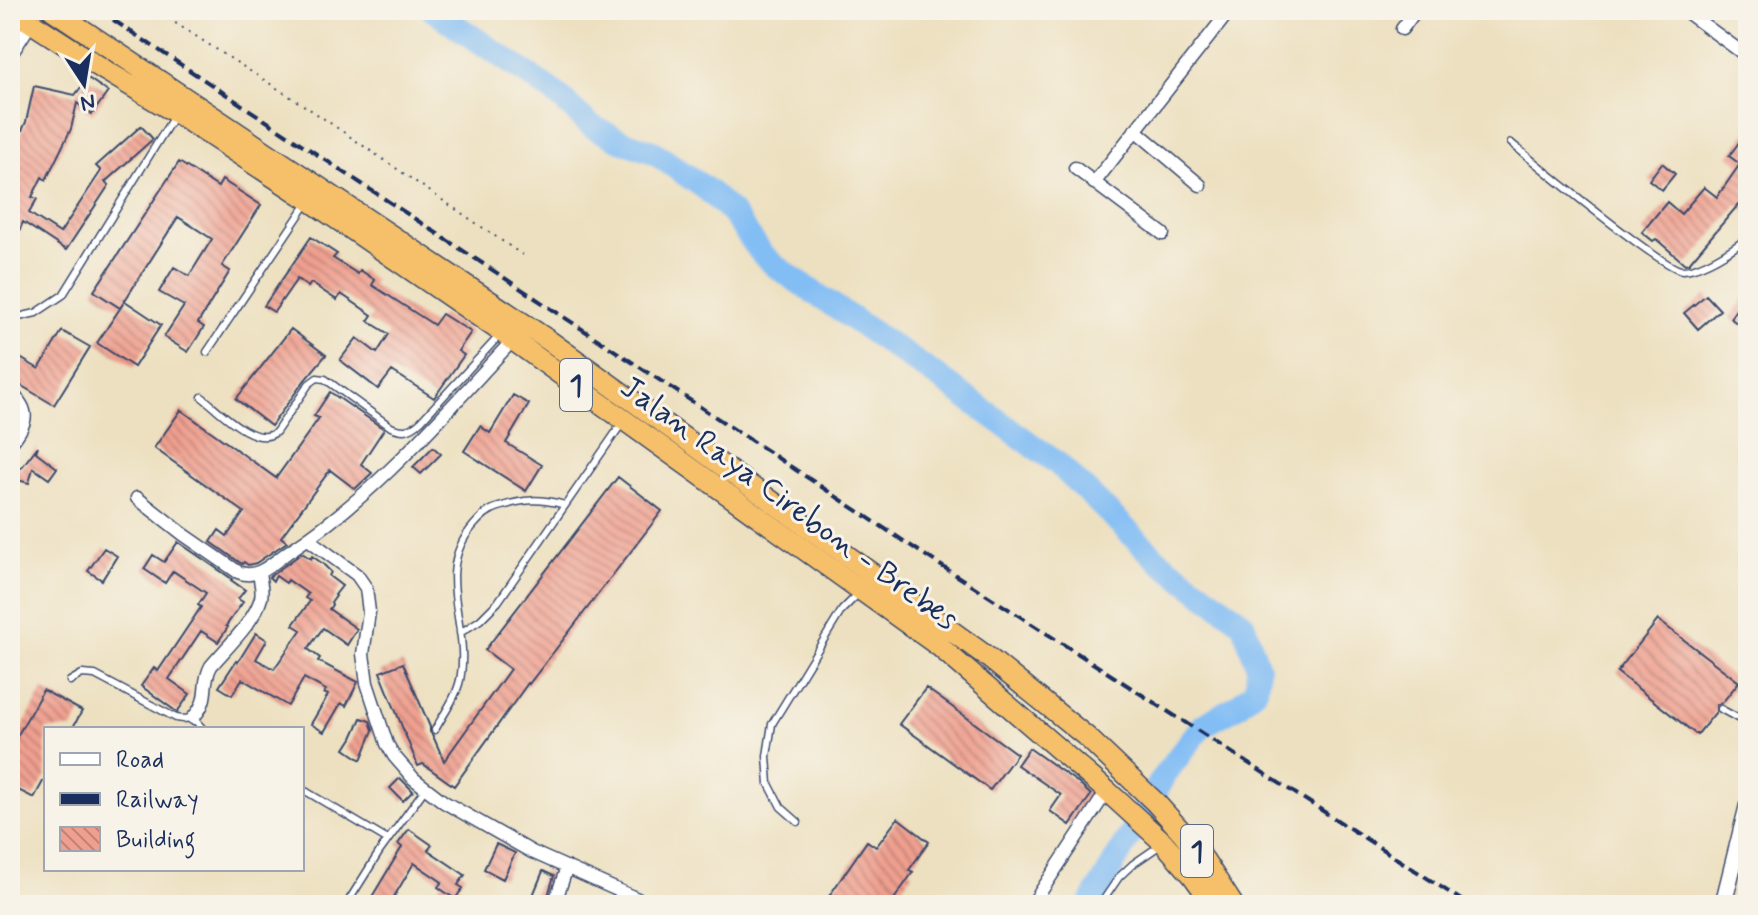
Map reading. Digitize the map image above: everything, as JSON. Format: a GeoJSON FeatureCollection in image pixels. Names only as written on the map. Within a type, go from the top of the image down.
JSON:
{"type":"FeatureCollection","features":[{"type":"Feature","properties":{"kind":"highway","name":"Jalan Raya Cirebon - Brebes"},"geometry":{"type":"LineString","coordinates":[[12,10],[176,113],[314,193],[551,342],[867,582],[1164,843],[1214,905]]}},
{"type":"Feature","properties":{"kind":"highway","name":"Jalan Raya Cirebon - Brebes"},"geometry":{"type":"LineString","coordinates":[[53,10],[314,193],[625,420],[1022,683],[1088,738],[1155,802],[1204,860],[1233,905]]}},
{"type":"Feature","properties":{"kind":"street"},"geometry":{"type":"LineString","coordinates":[[1094,183],[1230,10]]}},
{"type":"Feature","properties":{"kind":"street"},"geometry":{"type":"LineString","coordinates":[[1402,29],[1416,10]]}},
{"type":"Feature","properties":{"kind":"street"},"geometry":{"type":"LineString","coordinates":[[1684,10],[1748,57]]}},
{"type":"Feature","properties":{"kind":"street"},"geometry":{"type":"LineString","coordinates":[[10,56],[31,23]]}},
{"type":"Feature","properties":{"kind":"street"},"geometry":{"type":"LineString","coordinates":[[1135,130],[1200,185]]}},
{"type":"Feature","properties":{"kind":"street"},"geometry":{"type":"LineString","coordinates":[[1075,168],[1163,234]]}},
{"type":"Feature","properties":{"kind":"street"},"geometry":{"type":"LineString","coordinates":[[137,498],[238,572],[245,575],[259,573],[351,506],[398,464],[508,336]]}},
{"type":"Feature","properties":{"kind":"street"},"geometry":{"type":"LineString","coordinates":[[10,392],[23,408],[25,421],[22,431],[10,444]]}},
{"type":"Feature","properties":{"kind":"street"},"geometry":{"type":"LineString","coordinates":[[308,539],[357,575],[366,588],[370,604],[363,661],[372,702],[389,749],[414,779],[444,802],[503,837],[651,905]]}},
{"type":"Feature","properties":{"kind":"street"},"geometry":{"type":"LineString","coordinates":[[193,718],[206,696],[207,674],[211,666],[250,619],[259,602],[259,573]]}},
{"type":"Feature","properties":{"kind":"street"},"geometry":{"type":"LineString","coordinates":[[1032,905],[1110,794]]}},
{"type":"Feature","properties":{"kind":"street"},"geometry":{"type":"LineString","coordinates":[[1723,905],[1748,805]]}},
{"type":"Feature","properties":{"kind":"street"},"geometry":{"type":"LineString","coordinates":[[554,905],[567,867]]}},
{"type":"Feature","properties":{"kind":"lane"},"geometry":{"type":"LineString","coordinates":[[10,319],[36,313],[63,295],[176,113]]}},
{"type":"Feature","properties":{"kind":"lane"},"geometry":{"type":"LineString","coordinates":[[1511,143],[1646,249],[1677,269],[1687,269],[1717,258],[1748,238]]}},
{"type":"Feature","properties":{"kind":"lane"},"geometry":{"type":"LineString","coordinates":[[207,352],[314,193]]}},
{"type":"Feature","properties":{"kind":"lane"},"geometry":{"type":"LineString","coordinates":[[202,397],[249,434],[269,437],[276,432],[309,384],[317,378],[325,379],[391,427],[403,431],[421,421],[508,336]]}},
{"type":"Feature","properties":{"kind":"lane"},"geometry":{"type":"LineString","coordinates":[[460,633],[480,620],[498,602],[625,420]]}},
{"type":"Feature","properties":{"kind":"lane"},"geometry":{"type":"LineString","coordinates":[[435,730],[461,678],[462,656],[454,589],[459,545],[490,510],[545,499],[565,505]]}},
{"type":"Feature","properties":{"kind":"lane"},"geometry":{"type":"LineString","coordinates":[[798,822],[781,807],[769,784],[767,756],[772,724],[842,610],[867,582]]}},
{"type":"Feature","properties":{"kind":"lane"},"geometry":{"type":"LineString","coordinates":[[70,681],[82,674],[92,674],[176,718],[193,718],[201,727]]}},
{"type":"Feature","properties":{"kind":"lane"},"geometry":{"type":"LineString","coordinates":[[1721,709],[1748,724]]}},
{"type":"Feature","properties":{"kind":"lane"},"geometry":{"type":"LineString","coordinates":[[346,905],[425,789]]}},
{"type":"Feature","properties":{"kind":"lane"},"geometry":{"type":"LineString","coordinates":[[304,790],[388,840]]}},
{"type":"Feature","properties":{"kind":"lane"},"geometry":{"type":"LineString","coordinates":[[1100,905],[1119,877],[1164,843]]}},
{"type":"Feature","properties":{"kind":"path"},"geometry":{"type":"LineString","coordinates":[[155,10],[314,112],[524,256]]}},
{"type":"Feature","properties":{"kind":"building"},"geometry":{"type":"Polygon","coordinates":[[[88,78],[108,92],[92,114],[77,103],[71,129],[46,180],[42,177],[32,197],[37,199],[29,213],[60,233],[101,171],[96,166],[141,126],[153,139],[105,182],[109,185],[66,250],[23,222],[19,232],[10,228],[10,130],[20,135],[34,86],[75,95],[88,78]]]}},
{"type":"Feature","properties":{"kind":"building"},"geometry":{"type":"Polygon","coordinates":[[[1748,130],[1748,212],[1738,205],[1685,264],[1656,239],[1653,241],[1642,232],[1667,202],[1681,214],[1704,187],[1717,197],[1740,164],[1729,156],[1748,130]]]}},
{"type":"Feature","properties":{"kind":"building"},"geometry":{"type":"Polygon","coordinates":[[[179,162],[218,187],[222,180],[261,205],[222,266],[230,271],[198,323],[204,327],[188,352],[164,337],[184,306],[159,292],[174,267],[189,276],[212,239],[178,217],[120,308],[94,291],[179,162]]]}},
{"type":"Feature","properties":{"kind":"building"},"geometry":{"type":"Polygon","coordinates":[[[1662,163],[1675,174],[1662,190],[1649,180],[1662,163]]]}},
{"type":"Feature","properties":{"kind":"building"},"geometry":{"type":"Polygon","coordinates":[[[311,237],[337,254],[333,258],[358,274],[360,270],[375,280],[372,285],[434,325],[442,314],[471,332],[458,351],[464,355],[434,398],[392,371],[378,389],[340,360],[357,338],[377,353],[389,334],[368,321],[372,315],[341,294],[337,300],[311,283],[308,287],[297,279],[274,312],[264,306],[311,237]]]}},
{"type":"Feature","properties":{"kind":"building"},"geometry":{"type":"Polygon","coordinates":[[[1748,293],[1748,330],[1730,318],[1748,293]]]}},
{"type":"Feature","properties":{"kind":"building"},"geometry":{"type":"Polygon","coordinates":[[[1706,295],[1720,310],[1698,329],[1684,313],[1706,295]]]}},
{"type":"Feature","properties":{"kind":"building"},"geometry":{"type":"Polygon","coordinates":[[[125,301],[161,325],[134,367],[97,343],[125,301]]]}},
{"type":"Feature","properties":{"kind":"building"},"geometry":{"type":"Polygon","coordinates":[[[291,329],[326,355],[271,426],[236,399],[291,329]]]}},
{"type":"Feature","properties":{"kind":"building"},"geometry":{"type":"Polygon","coordinates":[[[62,331],[90,347],[54,405],[10,379],[10,352],[39,369],[62,331]]]}},
{"type":"Feature","properties":{"kind":"building"},"geometry":{"type":"Polygon","coordinates":[[[330,392],[384,429],[361,464],[372,473],[355,489],[330,470],[281,537],[287,542],[256,563],[242,564],[211,542],[219,530],[227,536],[244,512],[154,448],[181,410],[276,478],[319,418],[314,416],[330,392]]]}},
{"type":"Feature","properties":{"kind":"building"},"geometry":{"type":"Polygon","coordinates":[[[513,395],[529,404],[506,443],[542,465],[526,491],[464,451],[480,426],[490,433],[513,395]]]}},
{"type":"Feature","properties":{"kind":"building"},"geometry":{"type":"Polygon","coordinates":[[[38,446],[36,452],[57,468],[49,479],[33,468],[29,483],[14,479],[17,467],[21,468],[38,446]]]}},
{"type":"Feature","properties":{"kind":"building"},"geometry":{"type":"Polygon","coordinates":[[[433,447],[441,454],[421,474],[413,467],[433,447]]]}},
{"type":"Feature","properties":{"kind":"building"},"geometry":{"type":"Polygon","coordinates":[[[618,477],[662,511],[528,683],[454,786],[423,764],[418,766],[380,672],[403,663],[444,761],[510,669],[485,650],[618,477]]]}},
{"type":"Feature","properties":{"kind":"building"},"geometry":{"type":"Polygon","coordinates":[[[178,542],[245,590],[238,599],[243,602],[218,642],[201,631],[169,679],[190,694],[177,712],[141,686],[154,668],[158,671],[201,607],[198,605],[206,593],[173,571],[165,583],[144,569],[153,555],[164,562],[178,542]]]}},
{"type":"Feature","properties":{"kind":"building"},"geometry":{"type":"Polygon","coordinates":[[[104,548],[117,556],[102,580],[88,571],[104,548]]]}},
{"type":"Feature","properties":{"kind":"building"},"geometry":{"type":"Polygon","coordinates":[[[302,553],[323,564],[331,572],[329,576],[342,586],[329,609],[357,629],[347,645],[323,628],[308,649],[320,658],[318,661],[358,682],[346,706],[341,703],[324,732],[311,724],[328,695],[324,693],[326,690],[304,678],[288,706],[242,679],[232,695],[219,687],[256,633],[267,640],[256,659],[274,669],[301,630],[293,625],[310,601],[305,598],[308,594],[288,580],[286,583],[276,576],[273,581],[269,577],[302,553]]]}},
{"type":"Feature","properties":{"kind":"building"},"geometry":{"type":"Polygon","coordinates":[[[1658,620],[1739,682],[1722,703],[1716,705],[1716,712],[1697,735],[1617,672],[1658,620]]]}},
{"type":"Feature","properties":{"kind":"building"},"geometry":{"type":"Polygon","coordinates":[[[926,688],[1017,754],[990,790],[899,724],[926,688]]]}},
{"type":"Feature","properties":{"kind":"building"},"geometry":{"type":"Polygon","coordinates":[[[43,690],[82,711],[73,727],[44,727],[44,780],[34,798],[10,786],[10,749],[43,690]]]}},
{"type":"Feature","properties":{"kind":"building"},"geometry":{"type":"Polygon","coordinates":[[[361,718],[370,721],[373,730],[361,760],[345,749],[361,718]]]}},
{"type":"Feature","properties":{"kind":"building"},"geometry":{"type":"Polygon","coordinates":[[[1029,748],[1091,795],[1070,825],[1050,811],[1061,795],[1017,765],[1029,748]]]}},
{"type":"Feature","properties":{"kind":"building"},"geometry":{"type":"Polygon","coordinates":[[[400,778],[413,791],[403,801],[390,788],[400,778]]]}},
{"type":"Feature","properties":{"kind":"building"},"geometry":{"type":"Polygon","coordinates":[[[898,818],[929,842],[890,905],[823,905],[867,841],[876,847],[898,818]]]}},
{"type":"Feature","properties":{"kind":"building"},"geometry":{"type":"Polygon","coordinates":[[[409,829],[432,845],[428,850],[465,875],[458,885],[463,888],[455,899],[438,887],[442,882],[414,863],[389,905],[367,905],[402,847],[398,844],[409,829]]]}},
{"type":"Feature","properties":{"kind":"building"},"geometry":{"type":"Polygon","coordinates":[[[496,844],[515,853],[503,879],[484,869],[496,844]]]}},
{"type":"Feature","properties":{"kind":"building"},"geometry":{"type":"Polygon","coordinates":[[[543,871],[554,876],[545,905],[529,905],[543,871]]]}},
{"type":"Feature","properties":{"kind":"waterway"},"geometry":{"type":"LineString","coordinates":[[433,10],[555,93],[591,126],[653,152],[706,189],[731,212],[762,254],[775,266],[1057,463],[1158,560],[1243,623],[1258,667],[1256,689],[1237,706],[1202,726],[1165,774],[1090,905]]}},
{"type":"Feature","properties":{"kind":"railway"},"geometry":{"type":"LineString","coordinates":[[98,10],[937,563],[1469,905]]}}]}
